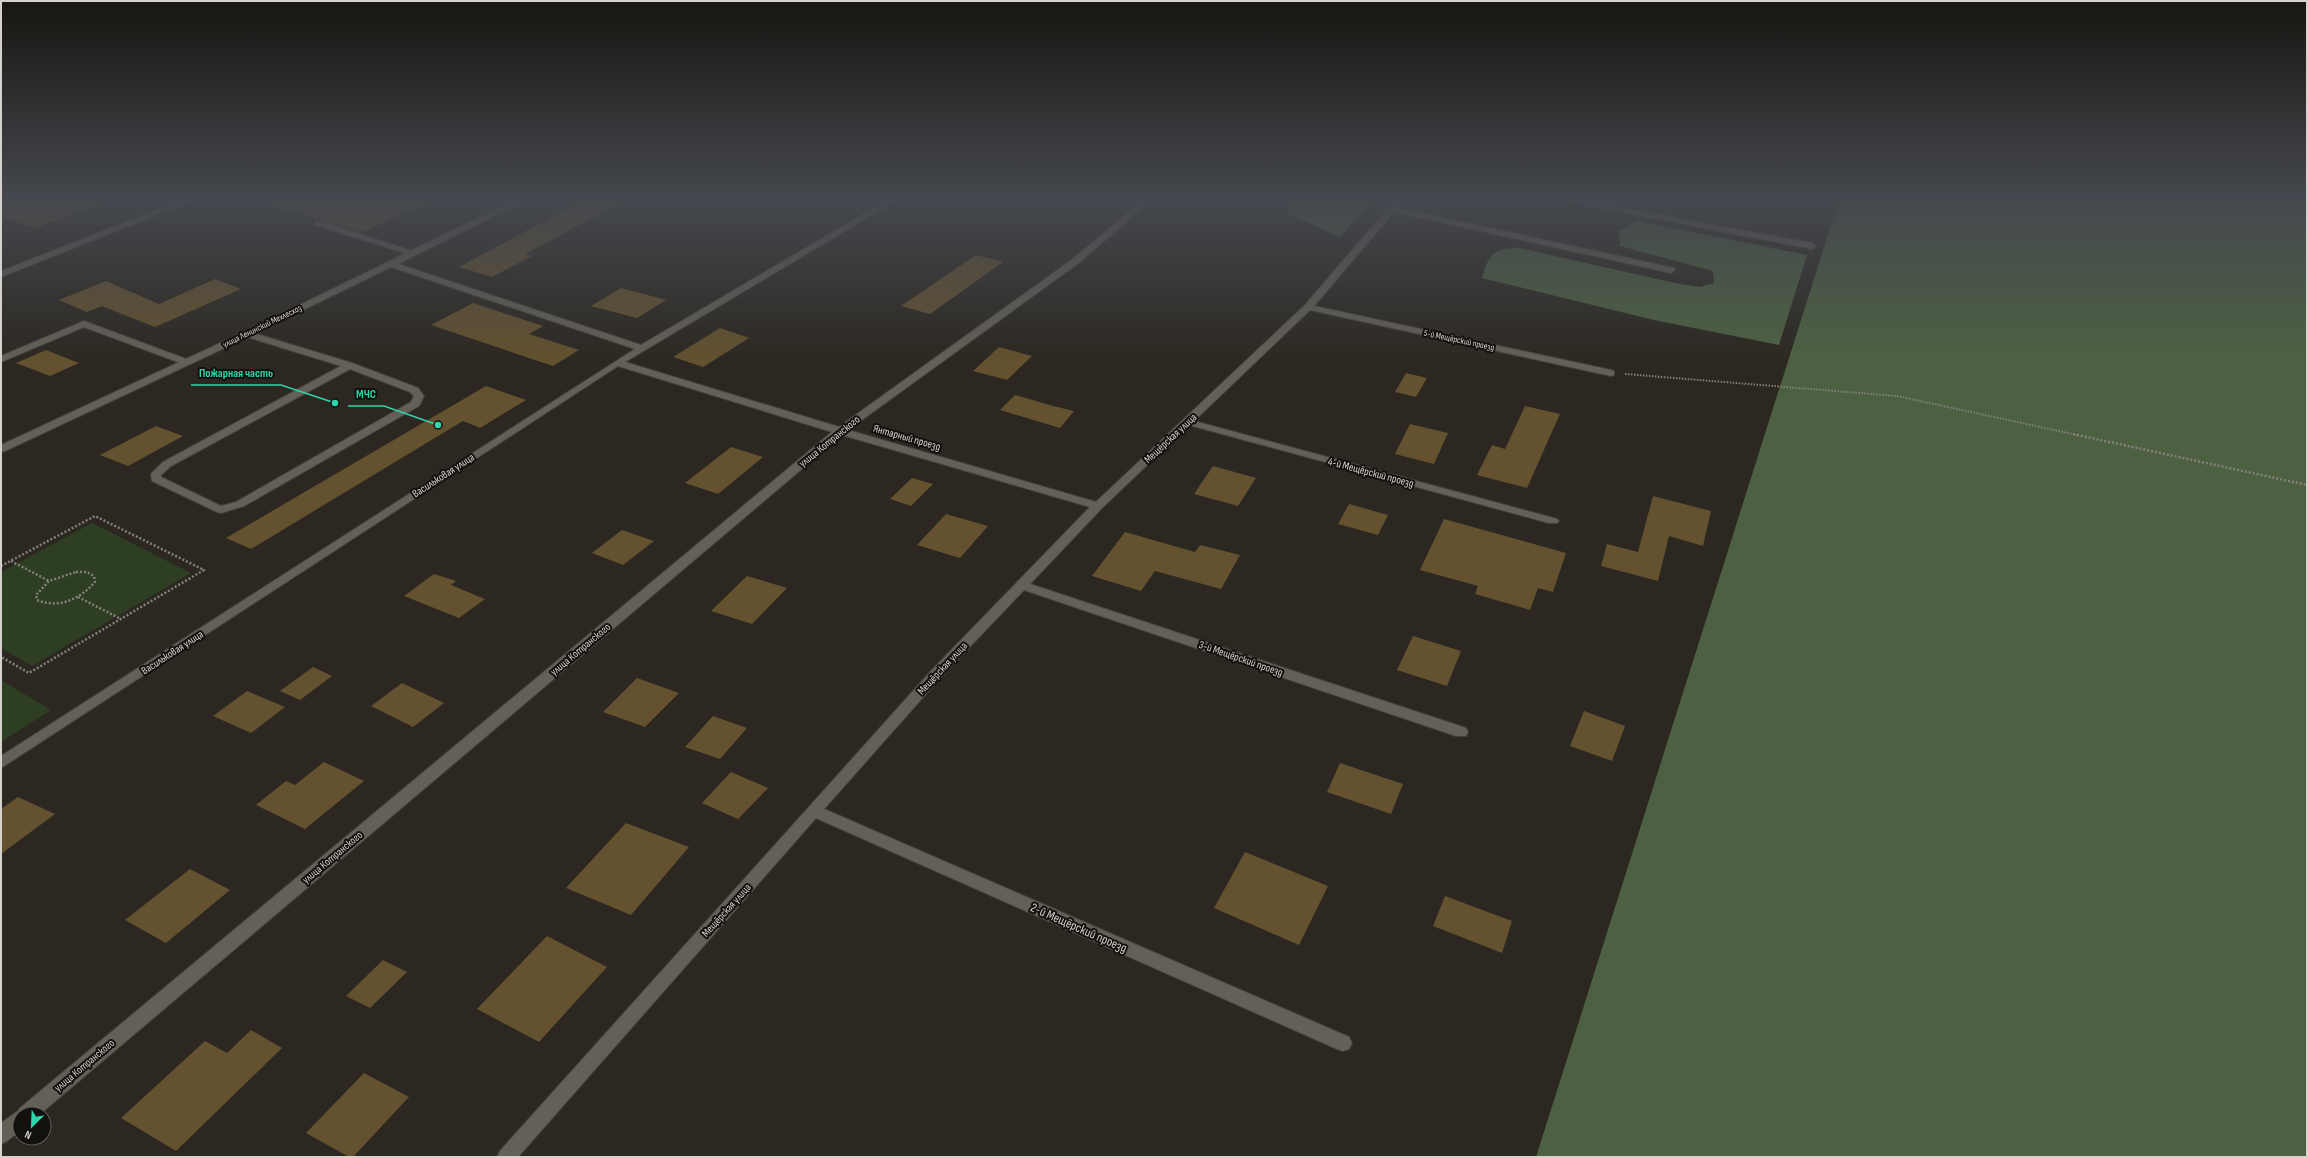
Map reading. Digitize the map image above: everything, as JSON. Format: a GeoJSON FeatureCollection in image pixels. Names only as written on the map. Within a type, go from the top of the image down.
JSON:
{"type":"FeatureCollection","features":[{"type":"Feature","properties":{"kind":"street"},"geometry":{"type":"LineString","coordinates":[[1,274],[52,254]]}},
{"type":"Feature","properties":{"kind":"street","name":"улица Ленинский Мехлесхоз"},"geometry":{"type":"LineString","coordinates":[[1,449],[247,334],[412,254]]}},
{"type":"Feature","properties":{"kind":"street","name":"Васильковая улица"},"geometry":{"type":"LineString","coordinates":[[1,763],[617,363],[802,254]]}},
{"type":"Feature","properties":{"kind":"street","name":"улица Котранского"},"geometry":{"type":"LineString","coordinates":[[36,1106],[840,430],[1084,254]]}},
{"type":"Feature","properties":{"kind":"street","name":"Мещёрская улица"},"geometry":{"type":"LineString","coordinates":[[509,1156],[936,674],[1098,506],[1308,308],[1354,254]]}},
{"type":"Feature","properties":{"kind":"street"},"geometry":{"type":"LineString","coordinates":[[1603,254],[1671,270]]}},
{"type":"Feature","properties":{"kind":"street"},"geometry":{"type":"LineString","coordinates":[[391,264],[642,348]]}},
{"type":"Feature","properties":{"kind":"street","name":"5-й Мещёрский проезд"},"geometry":{"type":"LineString","coordinates":[[1308,308],[1611,373]]}},
{"type":"Feature","properties":{"kind":"street"},"geometry":{"type":"LineString","coordinates":[[1,359],[84,324],[186,362]]}},
{"type":"Feature","properties":{"kind":"street"},"geometry":{"type":"LineString","coordinates":[[247,334],[349,365],[414,390],[419,396],[415,404],[240,504],[221,510],[156,479],[156,474],[167,464],[349,365]]}},
{"type":"Feature","properties":{"kind":"street","name":"Янтарный проезд"},"geometry":{"type":"LineString","coordinates":[[617,363],[1098,506]]}},
{"type":"Feature","properties":{"kind":"street","name":"4-й Мещёрский проезд"},"geometry":{"type":"LineString","coordinates":[[1188,422],[1553,521]]}},
{"type":"Feature","properties":{"kind":"street","name":"3-й Мещёрский проезд"},"geometry":{"type":"LineString","coordinates":[[1022,585],[1460,732]]}},
{"type":"Feature","properties":{"kind":"street","name":"2-й Мещёрский проезд"},"geometry":{"type":"LineString","coordinates":[[814,811],[1343,1043]]}},
{"type":"Feature","properties":{"kind":"street"},"geometry":{"type":"LineString","coordinates":[[1,1135],[12,1126]]}},
{"type":"Feature","properties":{"kind":"path"},"geometry":{"type":"LineString","coordinates":[[1611,373],[1897,396],[2307,485]]}},
{"type":"Feature","properties":{"kind":"path"},"geometry":{"type":"LineString","coordinates":[[1,566],[95,516],[204,570],[29,673],[1,657]]}},
{"type":"Feature","properties":{"kind":"path"},"geometry":{"type":"LineString","coordinates":[[11,561],[49,581]]}},
{"type":"Feature","properties":{"kind":"path"},"geometry":{"type":"LineString","coordinates":[[76,572],[87,572],[94,576],[95,582],[89,589],[78,597],[53,604],[43,604],[37,600],[36,595],[49,581],[76,572]]}},
{"type":"Feature","properties":{"kind":"path"},"geometry":{"type":"LineString","coordinates":[[78,597],[121,619]]}},
{"type":"Feature","properties":{"kind":"green space"},"geometry":{"type":"Polygon","coordinates":[[[1493,254],[1546,254],[1675,283],[1700,287],[1714,283],[1713,271],[1650,254],[1807,255],[1779,345],[1654,320],[1482,278],[1487,263],[1493,254]]]}},
{"type":"Feature","properties":{"kind":"green space"},"geometry":{"type":"Polygon","coordinates":[[[1822,254],[2307,254],[2307,1157],[1536,1157],[1822,254]]]}},
{"type":"Feature","properties":{"kind":"green space"},"geometry":{"type":"Polygon","coordinates":[[[92,523],[191,573],[32,666],[1,648],[1,572],[92,523]]]}},
{"type":"Feature","properties":{"kind":"green space"},"geometry":{"type":"Polygon","coordinates":[[[1,680],[51,710],[1,742],[1,680]]]}},
{"type":"Feature","properties":{"kind":"building"},"geometry":{"type":"Polygon","coordinates":[[[483,254],[525,254],[532,256],[492,277],[459,267],[483,254]]]}},
{"type":"Feature","properties":{"kind":"building"},"geometry":{"type":"Polygon","coordinates":[[[976,255],[1003,262],[930,314],[901,306],[976,255]]]}},
{"type":"Feature","properties":{"kind":"building"},"geometry":{"type":"Polygon","coordinates":[[[215,279],[241,289],[155,327],[102,306],[87,312],[59,300],[106,281],[159,304],[215,279]]]}},
{"type":"Feature","properties":{"kind":"building"},"geometry":{"type":"Polygon","coordinates":[[[621,288],[666,300],[637,318],[591,306],[621,288]]]}},
{"type":"Feature","properties":{"kind":"building"},"geometry":{"type":"Polygon","coordinates":[[[473,303],[543,326],[529,334],[579,350],[553,366],[431,325],[473,303]]]}},
{"type":"Feature","properties":{"kind":"building"},"geometry":{"type":"Polygon","coordinates":[[[720,328],[749,338],[703,367],[673,357],[720,328]]]}},
{"type":"Feature","properties":{"kind":"building"},"geometry":{"type":"Polygon","coordinates":[[[999,347],[1032,356],[1007,380],[973,371],[999,347]]]}},
{"type":"Feature","properties":{"kind":"building"},"geometry":{"type":"Polygon","coordinates":[[[46,350],[79,363],[50,376],[16,363],[46,350]]]}},
{"type":"Feature","properties":{"kind":"building"},"geometry":{"type":"Polygon","coordinates":[[[1406,373],[1427,378],[1416,397],[1395,392],[1406,373]]]}},
{"type":"Feature","properties":{"kind":"building"},"geometry":{"type":"Polygon","coordinates":[[[486,386],[526,400],[480,428],[463,421],[251,549],[226,538],[486,386]]]}},
{"type":"Feature","properties":{"kind":"building"},"geometry":{"type":"Polygon","coordinates":[[[1015,395],[1074,411],[1060,428],[1000,410],[1015,395]]]}},
{"type":"Feature","properties":{"kind":"building"},"geometry":{"type":"Polygon","coordinates":[[[1525,406],[1560,414],[1527,488],[1477,475],[1492,445],[1505,449],[1525,406]]]}},
{"type":"Feature","properties":{"kind":"building"},"geometry":{"type":"Polygon","coordinates":[[[1410,424],[1448,433],[1434,464],[1395,454],[1410,424]]]}},
{"type":"Feature","properties":{"kind":"building"},"geometry":{"type":"Polygon","coordinates":[[[156,426],[183,436],[128,466],[100,455],[156,426]]]}},
{"type":"Feature","properties":{"kind":"building"},"geometry":{"type":"Polygon","coordinates":[[[731,447],[763,457],[718,494],[685,483],[731,447]]]}},
{"type":"Feature","properties":{"kind":"building"},"geometry":{"type":"Polygon","coordinates":[[[1213,466],[1256,478],[1238,506],[1194,494],[1213,466]]]}},
{"type":"Feature","properties":{"kind":"building"},"geometry":{"type":"Polygon","coordinates":[[[912,478],[933,484],[911,506],[890,499],[912,478]]]}},
{"type":"Feature","properties":{"kind":"building"},"geometry":{"type":"Polygon","coordinates":[[[1653,496],[1711,511],[1703,546],[1669,536],[1658,581],[1601,566],[1607,544],[1638,552],[1653,496]]]}},
{"type":"Feature","properties":{"kind":"building"},"geometry":{"type":"Polygon","coordinates":[[[1349,504],[1388,515],[1378,535],[1338,524],[1349,504]]]}},
{"type":"Feature","properties":{"kind":"building"},"geometry":{"type":"Polygon","coordinates":[[[946,514],[988,526],[960,558],[917,545],[946,514]]]}},
{"type":"Feature","properties":{"kind":"building"},"geometry":{"type":"Polygon","coordinates":[[[1444,519],[1566,553],[1553,592],[1538,588],[1530,610],[1475,594],[1478,586],[1420,570],[1444,519]]]}},
{"type":"Feature","properties":{"kind":"building"},"geometry":{"type":"Polygon","coordinates":[[[622,530],[654,541],[623,565],[592,553],[622,530]]]}},
{"type":"Feature","properties":{"kind":"building"},"geometry":{"type":"Polygon","coordinates":[[[1125,532],[1195,552],[1200,545],[1240,555],[1221,589],[1155,571],[1141,591],[1092,576],[1125,532]]]}},
{"type":"Feature","properties":{"kind":"building"},"geometry":{"type":"Polygon","coordinates":[[[434,574],[456,581],[451,585],[485,599],[459,618],[404,596],[434,574]]]}},
{"type":"Feature","properties":{"kind":"building"},"geometry":{"type":"Polygon","coordinates":[[[747,576],[787,588],[752,624],[711,611],[747,576]]]}},
{"type":"Feature","properties":{"kind":"building"},"geometry":{"type":"Polygon","coordinates":[[[1413,636],[1461,651],[1447,686],[1397,670],[1413,636]]]}},
{"type":"Feature","properties":{"kind":"building"},"geometry":{"type":"Polygon","coordinates":[[[313,667],[332,676],[300,700],[280,691],[313,667]]]}},
{"type":"Feature","properties":{"kind":"building"},"geometry":{"type":"Polygon","coordinates":[[[637,678],[679,693],[645,727],[603,712],[637,678]]]}},
{"type":"Feature","properties":{"kind":"building"},"geometry":{"type":"Polygon","coordinates":[[[402,683],[444,703],[413,727],[371,706],[402,683]]]}},
{"type":"Feature","properties":{"kind":"building"},"geometry":{"type":"Polygon","coordinates":[[[247,691],[285,707],[251,733],[213,716],[247,691]]]}},
{"type":"Feature","properties":{"kind":"building"},"geometry":{"type":"Polygon","coordinates":[[[1584,711],[1625,726],[1612,761],[1570,746],[1584,711]]]}},
{"type":"Feature","properties":{"kind":"building"},"geometry":{"type":"Polygon","coordinates":[[[713,716],[747,728],[720,759],[685,747],[713,716]]]}},
{"type":"Feature","properties":{"kind":"building"},"geometry":{"type":"Polygon","coordinates":[[[324,762],[364,781],[305,829],[256,805],[286,781],[295,785],[324,762]]]}},
{"type":"Feature","properties":{"kind":"building"},"geometry":{"type":"Polygon","coordinates":[[[1340,763],[1403,784],[1391,814],[1327,792],[1340,763]]]}},
{"type":"Feature","properties":{"kind":"building"},"geometry":{"type":"Polygon","coordinates":[[[731,772],[768,788],[738,819],[702,803],[731,772]]]}},
{"type":"Feature","properties":{"kind":"building"},"geometry":{"type":"Polygon","coordinates":[[[18,797],[55,814],[1,854],[1,809],[18,797]]]}},
{"type":"Feature","properties":{"kind":"building"},"geometry":{"type":"Polygon","coordinates":[[[626,823],[689,847],[631,915],[566,888],[626,823]]]}},
{"type":"Feature","properties":{"kind":"building"},"geometry":{"type":"Polygon","coordinates":[[[1245,852],[1328,886],[1299,945],[1214,908],[1245,852]]]}},
{"type":"Feature","properties":{"kind":"building"},"geometry":{"type":"Polygon","coordinates":[[[190,869],[230,890],[166,943],[125,920],[190,869]]]}},
{"type":"Feature","properties":{"kind":"building"},"geometry":{"type":"Polygon","coordinates":[[[1445,896],[1512,921],[1502,953],[1433,926],[1445,896]]]}},
{"type":"Feature","properties":{"kind":"building"},"geometry":{"type":"Polygon","coordinates":[[[547,936],[607,967],[539,1042],[477,1009],[547,936]]]}},
{"type":"Feature","properties":{"kind":"building"},"geometry":{"type":"Polygon","coordinates":[[[383,960],[407,972],[370,1008],[346,996],[383,960]]]}},
{"type":"Feature","properties":{"kind":"building"},"geometry":{"type":"Polygon","coordinates":[[[251,1030],[282,1048],[176,1151],[121,1118],[205,1041],[227,1053],[251,1030]]]}},
{"type":"Feature","properties":{"kind":"building"},"geometry":{"type":"Polygon","coordinates":[[[364,1073],[409,1097],[353,1157],[349,1157],[306,1133],[364,1073]]]}},
{"type":"Feature","properties":{"kind":"place","name":"Пожарная часть"},"geometry":{"type":"Point","coordinates":[335,403]}},
{"type":"Feature","properties":{"kind":"place","name":"МЧС"},"geometry":{"type":"Point","coordinates":[438,425]}}]}
